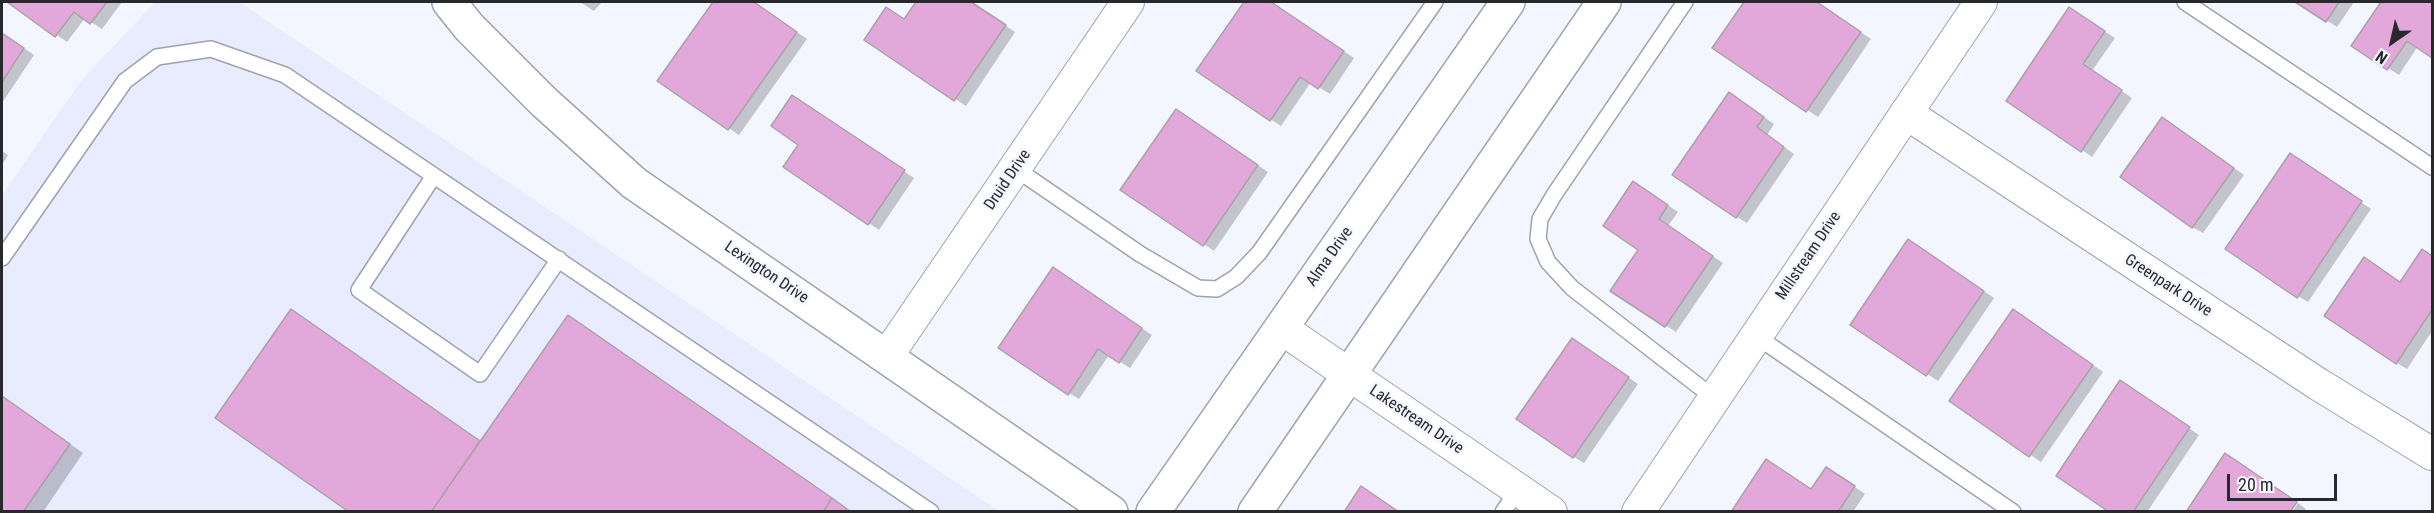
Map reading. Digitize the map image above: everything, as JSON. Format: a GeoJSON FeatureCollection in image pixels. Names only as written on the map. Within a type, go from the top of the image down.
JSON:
{"type":"FeatureCollection","features":[{"type":"Feature","properties":{"kind":"main road","name":"Lexington Drive"},"geometry":{"type":"LineString","coordinates":[[449,2],[469,27],[544,102],[634,183],[1111,512]]}},
{"type":"Feature","properties":{"kind":"main road","name":"Alma Drive"},"geometry":{"type":"LineString","coordinates":[[1153,512],[1508,2]]}},
{"type":"Feature","properties":{"kind":"main road"},"geometry":{"type":"LineString","coordinates":[[1254,512],[1604,2]]}},
{"type":"Feature","properties":{"kind":"street","name":"Druid Drive"},"geometry":{"type":"LineString","coordinates":[[887,356],[1128,2]]}},
{"type":"Feature","properties":{"kind":"street","name":"Millstream Drive"},"geometry":{"type":"LineString","coordinates":[[1638,512],[1981,2]]}},
{"type":"Feature","properties":{"kind":"street","name":"Greenpark Drive"},"geometry":{"type":"LineString","coordinates":[[1906,113],[2318,384],[2433,454]]}},
{"type":"Feature","properties":{"kind":"street","name":"Lakestream Drive"},"geometry":{"type":"LineString","coordinates":[[1281,327],[1349,375],[1510,500],[1551,512]]}},
{"type":"Feature","properties":{"kind":"lane"},"geometry":{"type":"LineString","coordinates":[[1016,169],[1178,278],[1198,288],[1217,289],[1236,277],[1265,245],[1435,2]]}},
{"type":"Feature","properties":{"kind":"lane"},"geometry":{"type":"LineString","coordinates":[[1685,2],[1554,195],[1540,219],[1538,238],[1548,262],[1572,288],[1714,398]]}},
{"type":"Feature","properties":{"kind":"lane"},"geometry":{"type":"LineString","coordinates":[[2185,2],[2433,167]]}},
{"type":"Feature","properties":{"kind":"lane"},"geometry":{"type":"LineString","coordinates":[[2,258],[125,81],[157,57],[212,48],[285,75],[931,512]]}},
{"type":"Feature","properties":{"kind":"lane"},"geometry":{"type":"LineString","coordinates":[[433,177],[358,290],[480,374],[559,259]]}},
{"type":"Feature","properties":{"kind":"lane"},"geometry":{"type":"LineString","coordinates":[[1756,336],[2013,512]]}},
{"type":"Feature","properties":{"kind":"shaded area"},"geometry":{"type":"Polygon","coordinates":[[[155,2],[239,2],[999,511],[2,512],[2,195],[81,81],[155,2]]]}},
{"type":"Feature","properties":{"kind":"building"},"geometry":{"type":"Polygon","coordinates":[[[7,2],[107,2],[90,24],[74,12],[55,37],[7,2]]]}},
{"type":"Feature","properties":{"kind":"building"},"geometry":{"type":"Polygon","coordinates":[[[713,2],[754,2],[797,32],[728,130],[657,81],[713,2]]]}},
{"type":"Feature","properties":{"kind":"building"},"geometry":{"type":"Polygon","coordinates":[[[916,2],[971,2],[1006,25],[954,101],[864,40],[886,7],[904,19],[916,2]]]}},
{"type":"Feature","properties":{"kind":"building"},"geometry":{"type":"Polygon","coordinates":[[[1244,2],[1271,2],[1344,51],[1318,89],[1300,77],[1270,121],[1196,71],[1244,2]]]}},
{"type":"Feature","properties":{"kind":"building"},"geometry":{"type":"Polygon","coordinates":[[[1744,2],[1817,2],[1861,32],[1806,112],[1712,48],[1744,2]]]}},
{"type":"Feature","properties":{"kind":"building"},"geometry":{"type":"Polygon","coordinates":[[[2295,2],[2339,2],[2326,22],[2295,2]]]}},
{"type":"Feature","properties":{"kind":"building"},"geometry":{"type":"Polygon","coordinates":[[[2381,2],[2432,2],[2432,58],[2407,41],[2387,70],[2351,46],[2381,2]]]}},
{"type":"Feature","properties":{"kind":"building"},"geometry":{"type":"Polygon","coordinates":[[[2069,7],[2105,31],[2083,64],[2122,90],[2081,152],[2006,101],[2069,7]]]}},
{"type":"Feature","properties":{"kind":"building"},"geometry":{"type":"Polygon","coordinates":[[[2,33],[24,48],[2,82],[2,33]]]}},
{"type":"Feature","properties":{"kind":"building"},"geometry":{"type":"Polygon","coordinates":[[[1729,92],[1764,117],[1757,127],[1784,147],[1736,218],[1672,175],[1729,92]]]}},
{"type":"Feature","properties":{"kind":"building"},"geometry":{"type":"Polygon","coordinates":[[[792,95],[905,170],[868,225],[783,167],[798,145],[771,126],[792,95]]]}},
{"type":"Feature","properties":{"kind":"building"},"geometry":{"type":"Polygon","coordinates":[[[1176,109],[1258,165],[1203,246],[1120,190],[1176,109]]]}},
{"type":"Feature","properties":{"kind":"building"},"geometry":{"type":"Polygon","coordinates":[[[2162,117],[2234,168],[2192,228],[2120,177],[2162,117]]]}},
{"type":"Feature","properties":{"kind":"building"},"geometry":{"type":"Polygon","coordinates":[[[2290,153],[2362,201],[2297,298],[2225,249],[2290,153]]]}},
{"type":"Feature","properties":{"kind":"building"},"geometry":{"type":"Polygon","coordinates":[[[1633,181],[1668,205],[1659,219],[1713,256],[1665,327],[1610,291],[1638,250],[1603,226],[1633,181]]]}},
{"type":"Feature","properties":{"kind":"building"},"geometry":{"type":"Polygon","coordinates":[[[1908,239],[1984,291],[1926,376],[1850,325],[1908,239]]]}},
{"type":"Feature","properties":{"kind":"building"},"geometry":{"type":"Polygon","coordinates":[[[2422,249],[2432,256],[2432,310],[2396,364],[2324,316],[2364,257],[2400,282],[2422,249]]]}},
{"type":"Feature","properties":{"kind":"building"},"geometry":{"type":"Polygon","coordinates":[[[1053,267],[1142,328],[1119,363],[1098,349],[1068,395],[998,348],[1053,267]]]}},
{"type":"Feature","properties":{"kind":"building"},"geometry":{"type":"Polygon","coordinates":[[[291,309],[480,441],[431,512],[349,512],[215,418],[291,309]]]}},
{"type":"Feature","properties":{"kind":"building"},"geometry":{"type":"Polygon","coordinates":[[[2013,309],[2093,365],[2029,457],[1949,401],[2013,309]]]}},
{"type":"Feature","properties":{"kind":"building"},"geometry":{"type":"Polygon","coordinates":[[[568,315],[832,498],[823,512],[431,512],[568,315]]]}},
{"type":"Feature","properties":{"kind":"building"},"geometry":{"type":"Polygon","coordinates":[[[1572,338],[1629,377],[1573,458],[1516,419],[1572,338]]]}},
{"type":"Feature","properties":{"kind":"building"},"geometry":{"type":"Polygon","coordinates":[[[2120,380],[2190,427],[2133,512],[2109,512],[2056,476],[2120,380]]]}},
{"type":"Feature","properties":{"kind":"building"},"geometry":{"type":"Polygon","coordinates":[[[2,396],[70,444],[23,512],[2,512],[2,396]]]}},
{"type":"Feature","properties":{"kind":"building"},"geometry":{"type":"Polygon","coordinates":[[[2225,453],[2297,502],[2290,512],[2186,512],[2225,453]]]}},
{"type":"Feature","properties":{"kind":"building"},"geometry":{"type":"Polygon","coordinates":[[[1766,459],[1811,489],[1826,467],[1855,486],[1838,512],[1731,512],[1766,459]]]}},
{"type":"Feature","properties":{"kind":"building"},"geometry":{"type":"Polygon","coordinates":[[[1361,486],[1399,512],[1344,512],[1361,486]]]}},
{"type":"Feature","properties":{"kind":"building"},"geometry":{"type":"Polygon","coordinates":[[[832,498],[851,512],[823,512],[832,498]]]}}]}
